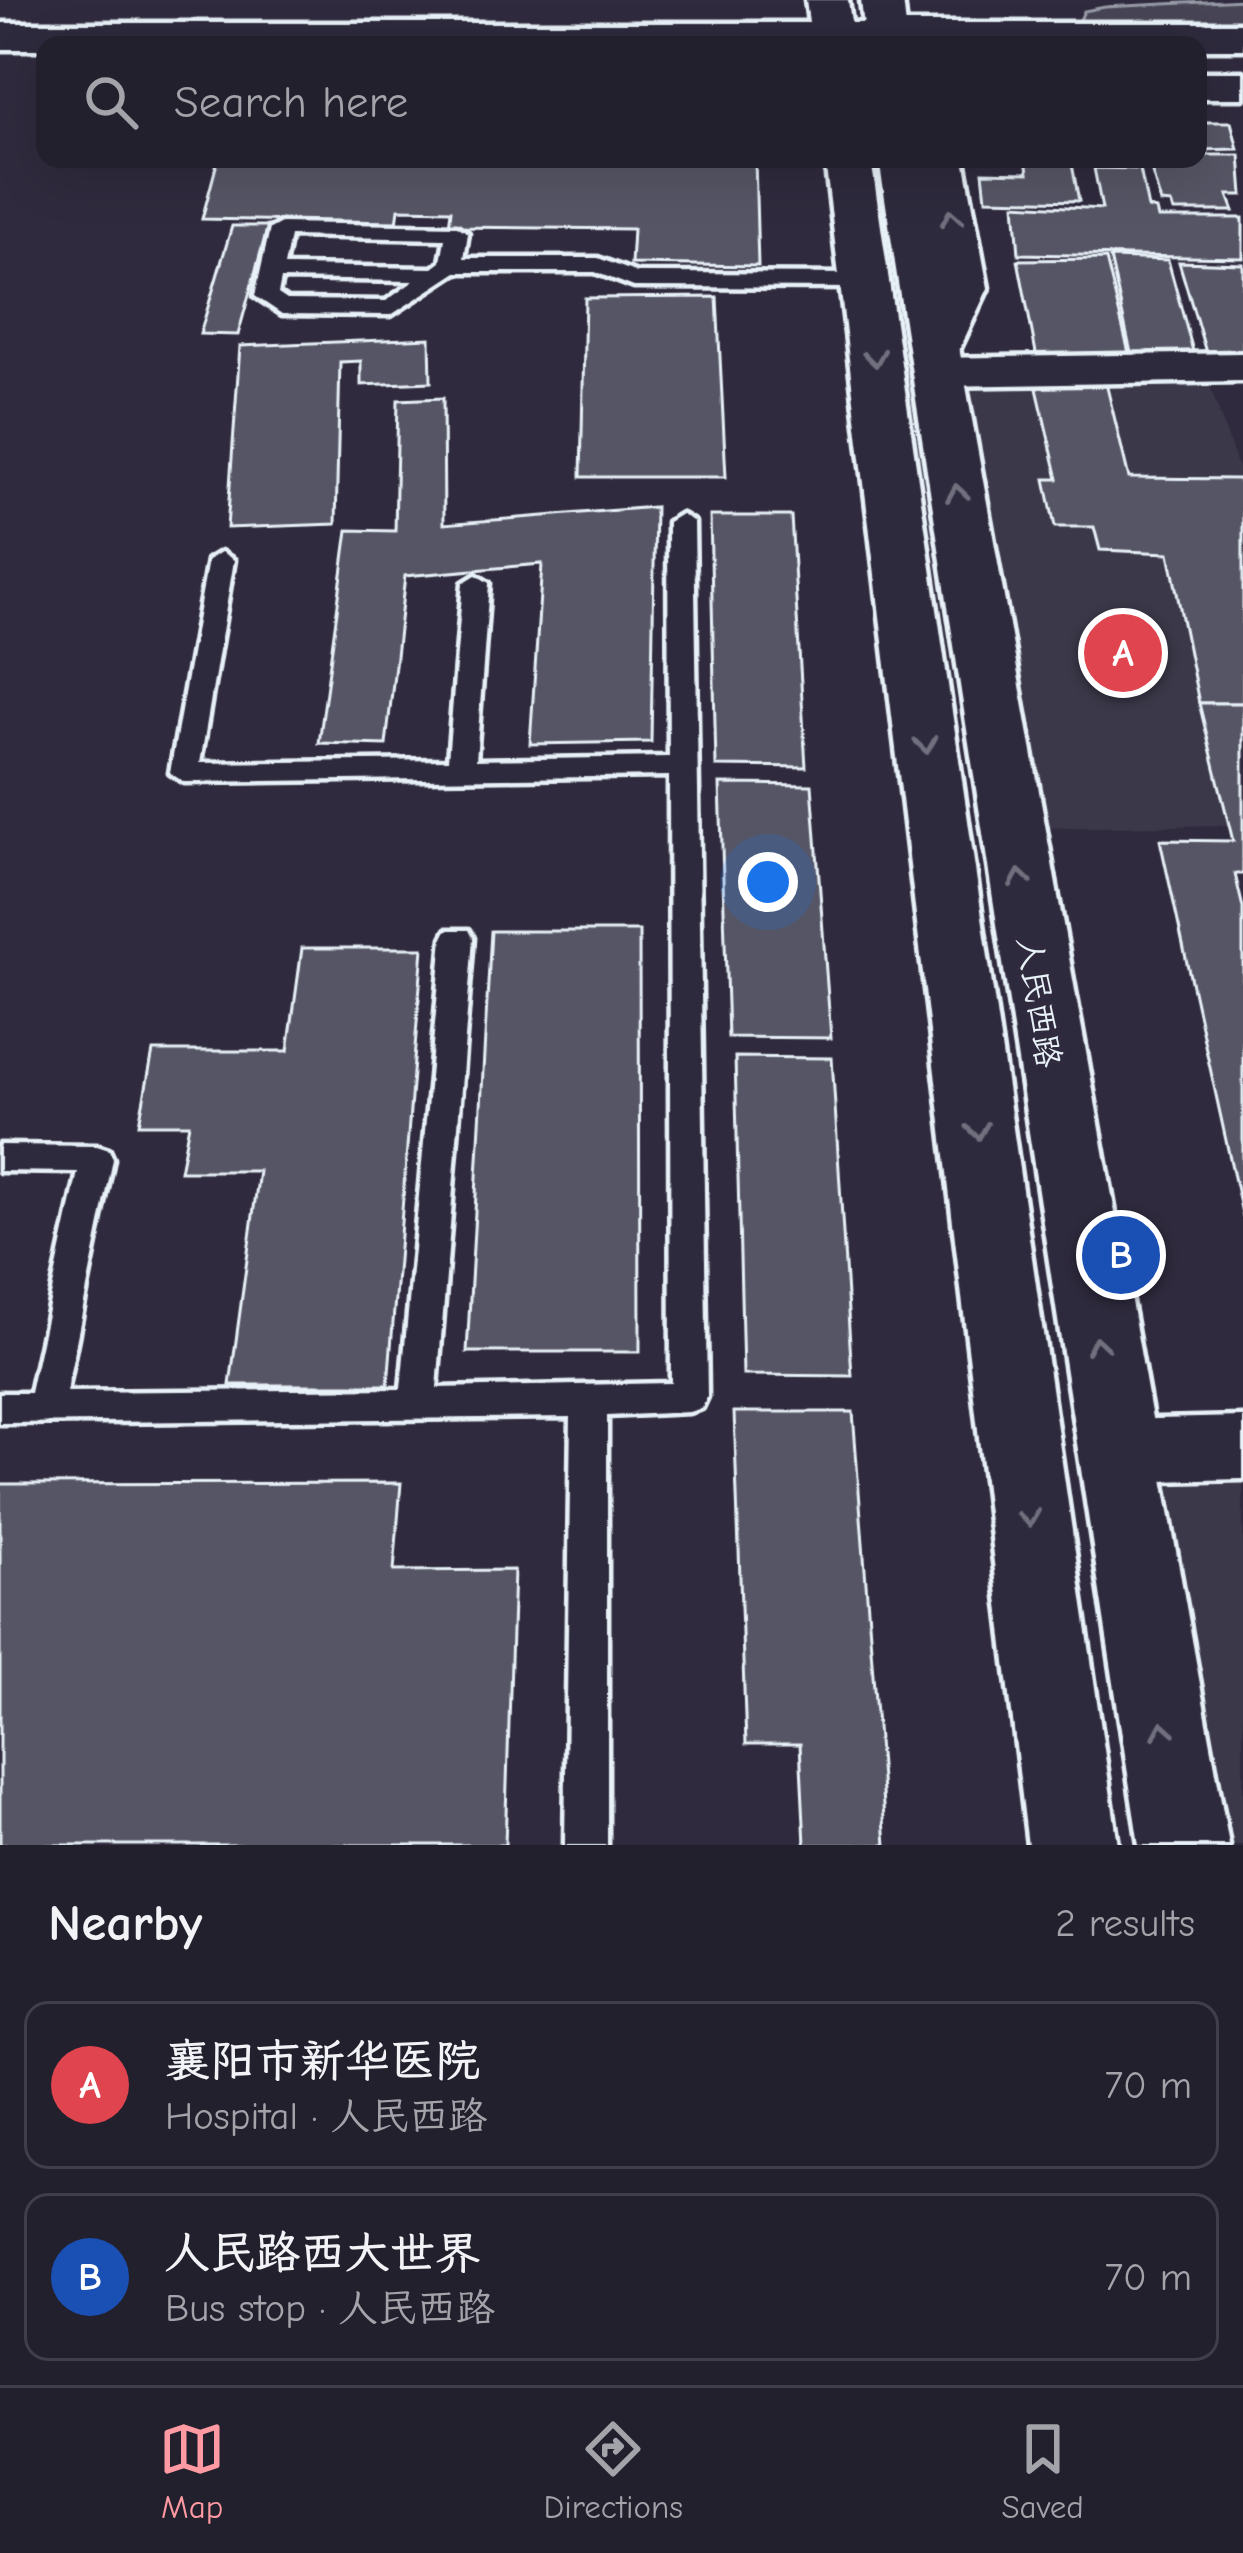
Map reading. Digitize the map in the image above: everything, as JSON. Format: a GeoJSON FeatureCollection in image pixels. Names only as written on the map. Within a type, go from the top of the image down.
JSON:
{"type":"FeatureCollection","features":[{"type":"Feature","properties":{"kind":"main road"},"geometry":{"type":"LineString","coordinates":[[649,34],[722,27],[775,7],[780,0]]}},
{"type":"Feature","properties":{"kind":"main road"},"geometry":{"type":"LineString","coordinates":[[917,0],[922,6],[985,23],[1067,35]]}},
{"type":"Feature","properties":{"kind":"main road"},"geometry":{"type":"LineString","coordinates":[[985,23],[1243,20]]}},
{"type":"Feature","properties":{"kind":"main road"},"geometry":{"type":"LineString","coordinates":[[0,23],[406,22],[564,35]]}},
{"type":"Feature","properties":{"kind":"main road"},"geometry":{"type":"LineString","coordinates":[[0,36],[564,35],[886,26],[1067,35],[1243,36]]}},
{"type":"Feature","properties":{"kind":"main road"},"geometry":{"type":"LineString","coordinates":[[0,62],[36,62]]}},
{"type":"Feature","properties":{"kind":"main road"},"geometry":{"type":"LineString","coordinates":[[1207,62],[1243,62]]}},
{"type":"Feature","properties":{"kind":"main road"},"geometry":{"type":"LineString","coordinates":[[1207,85],[1243,85]]}},
{"type":"Feature","properties":{"kind":"main road"},"geometry":{"type":"LineString","coordinates":[[849,168],[1072,1845]]}},
{"type":"Feature","properties":{"kind":"main road","name":"人民西路"},"geometry":{"type":"LineString","coordinates":[[903,168],[1114,1451],[1184,1845]]}},
{"type":"Feature","properties":{"kind":"main road"},"geometry":{"type":"LineString","coordinates":[[935,363],[963,288],[943,168]]}},
{"type":"Feature","properties":{"kind":"street"},"geometry":{"type":"LineString","coordinates":[[935,363],[1243,367]]}},
{"type":"Feature","properties":{"kind":"street"},"geometry":{"type":"LineString","coordinates":[[1114,1451],[1243,1448]]}},
{"type":"Feature","properties":{"kind":"lane"},"geometry":{"type":"LineString","coordinates":[[281,229],[457,233],[445,270],[392,308],[282,307],[266,296],[271,272],[281,229]]}},
{"type":"Feature","properties":{"kind":"lane"},"geometry":{"type":"LineString","coordinates":[[271,272],[598,266],[634,280],[865,281]]}},
{"type":"Feature","properties":{"kind":"lane"},"geometry":{"type":"LineString","coordinates":[[0,1408],[589,1402],[689,1396],[681,522]]}},
{"type":"Feature","properties":{"kind":"lane"},"geometry":{"type":"LineString","coordinates":[[221,560],[184,773],[683,766]]}},
{"type":"Feature","properties":{"kind":"lane"},"geometry":{"type":"LineString","coordinates":[[461,770],[476,583]]}},
{"type":"Feature","properties":{"kind":"lane"},"geometry":{"type":"LineString","coordinates":[[418,1403],[458,938]]}},
{"type":"Feature","properties":{"kind":"lane"},"geometry":{"type":"LineString","coordinates":[[0,1158],[97,1159],[45,1407]]}},
{"type":"Feature","properties":{"kind":"lane"},"geometry":{"type":"LineString","coordinates":[[586,1845],[589,1402]]}},
{"type":"Feature","properties":{"kind":"shaded area"},"geometry":{"type":"Polygon","coordinates":[[[1243,0],[1243,32],[1078,24],[1084,11],[1105,7],[1243,0]]]}},
{"type":"Feature","properties":{"kind":"shaded area"},"geometry":{"type":"Polygon","coordinates":[[[1206,374],[1243,482],[1243,825],[1033,828],[954,381],[1206,374]]]}},
{"type":"Feature","properties":{"kind":"shaded area"},"geometry":{"type":"Polygon","coordinates":[[[1243,1448],[1243,1845],[1184,1845],[1114,1451],[1243,1448]]]}},
{"type":"Feature","properties":{"kind":"building"},"geometry":{"type":"Polygon","coordinates":[[[1207,122],[1231,122],[1238,149],[1207,150],[1207,122]]]}},
{"type":"Feature","properties":{"kind":"building"},"geometry":{"type":"Polygon","coordinates":[[[1207,155],[1240,155],[1243,195],[1228,195],[1234,211],[1174,211],[1171,204],[1161,203],[1151,168],[1207,168],[1207,155]]]}},
{"type":"Feature","properties":{"kind":"building"},"geometry":{"type":"Polygon","coordinates":[[[216,168],[755,168],[758,266],[631,264],[633,229],[449,227],[451,210],[399,209],[397,223],[202,219],[216,168]]]}},
{"type":"Feature","properties":{"kind":"building"},"geometry":{"type":"Polygon","coordinates":[[[1027,168],[1073,168],[1079,201],[986,199],[983,172],[1028,173],[1027,168]]]}},
{"type":"Feature","properties":{"kind":"building"},"geometry":{"type":"Polygon","coordinates":[[[1094,168],[1140,169],[1148,208],[1156,210],[1158,218],[1243,218],[1243,258],[1019,254],[1015,204],[1102,209],[1094,168]]]}},
{"type":"Feature","properties":{"kind":"building"},"geometry":{"type":"Polygon","coordinates":[[[232,226],[268,226],[238,335],[200,334],[232,226]]]}},
{"type":"Feature","properties":{"kind":"building"},"geometry":{"type":"Polygon","coordinates":[[[1110,258],[1168,260],[1196,362],[1133,362],[1110,258]]]}},
{"type":"Feature","properties":{"kind":"building"},"geometry":{"type":"Polygon","coordinates":[[[1106,259],[1130,357],[1037,358],[1018,260],[1106,259]]]}},
{"type":"Feature","properties":{"kind":"building"},"geometry":{"type":"Polygon","coordinates":[[[1179,262],[1243,264],[1243,359],[1208,359],[1179,262]]]}},
{"type":"Feature","properties":{"kind":"building"},"geometry":{"type":"Polygon","coordinates":[[[717,297],[726,477],[581,477],[585,298],[717,297]]]}},
{"type":"Feature","properties":{"kind":"building"},"geometry":{"type":"Polygon","coordinates":[[[430,338],[431,382],[361,385],[361,361],[340,362],[336,524],[227,528],[240,346],[430,338]]]}},
{"type":"Feature","properties":{"kind":"building"},"geometry":{"type":"Polygon","coordinates":[[[1105,379],[1129,478],[1239,479],[1243,493],[1243,703],[1199,703],[1169,553],[1100,550],[1094,527],[1055,527],[1045,479],[1058,479],[1035,380],[1105,379]]]}},
{"type":"Feature","properties":{"kind":"building"},"geometry":{"type":"Polygon","coordinates":[[[443,398],[444,524],[655,507],[651,742],[530,744],[542,564],[405,576],[386,745],[319,743],[348,530],[395,531],[398,400],[443,398]]]}},
{"type":"Feature","properties":{"kind":"building"},"geometry":{"type":"Polygon","coordinates":[[[710,516],[791,516],[806,767],[716,766],[710,516]]]}},
{"type":"Feature","properties":{"kind":"building"},"geometry":{"type":"Polygon","coordinates":[[[1199,703],[1243,703],[1243,874],[1235,874],[1243,908],[1243,1218],[1160,840],[1233,841],[1199,703]]]}},
{"type":"Feature","properties":{"kind":"building"},"geometry":{"type":"Polygon","coordinates":[[[720,784],[812,785],[831,1038],[728,1037],[720,784]]]}},
{"type":"Feature","properties":{"kind":"building"},"geometry":{"type":"Polygon","coordinates":[[[491,931],[639,931],[640,1352],[467,1352],[491,931]]]}},
{"type":"Feature","properties":{"kind":"building"},"geometry":{"type":"Polygon","coordinates":[[[302,948],[423,948],[388,1385],[230,1385],[259,1171],[180,1171],[189,1124],[139,1124],[153,1051],[288,1051],[302,948]]]}},
{"type":"Feature","properties":{"kind":"building"},"geometry":{"type":"Polygon","coordinates":[[[735,1057],[832,1058],[852,1376],[743,1375],[735,1057]]]}},
{"type":"Feature","properties":{"kind":"building"},"geometry":{"type":"Polygon","coordinates":[[[734,1412],[853,1412],[886,1845],[805,1845],[800,1744],[746,1744],[734,1412]]]}},
{"type":"Feature","properties":{"kind":"building"},"geometry":{"type":"Polygon","coordinates":[[[401,1483],[394,1571],[514,1570],[505,1845],[0,1845],[0,1484],[401,1483]]]}},
{"type":"Feature","properties":{"kind":"place","name":"襄阳市新华医院"},"geometry":{"type":"Point","coordinates":[1123,653]}},
{"type":"Feature","properties":{"kind":"place","name":"人民路西大世界"},"geometry":{"type":"Point","coordinates":[1121,1255]}}]}
